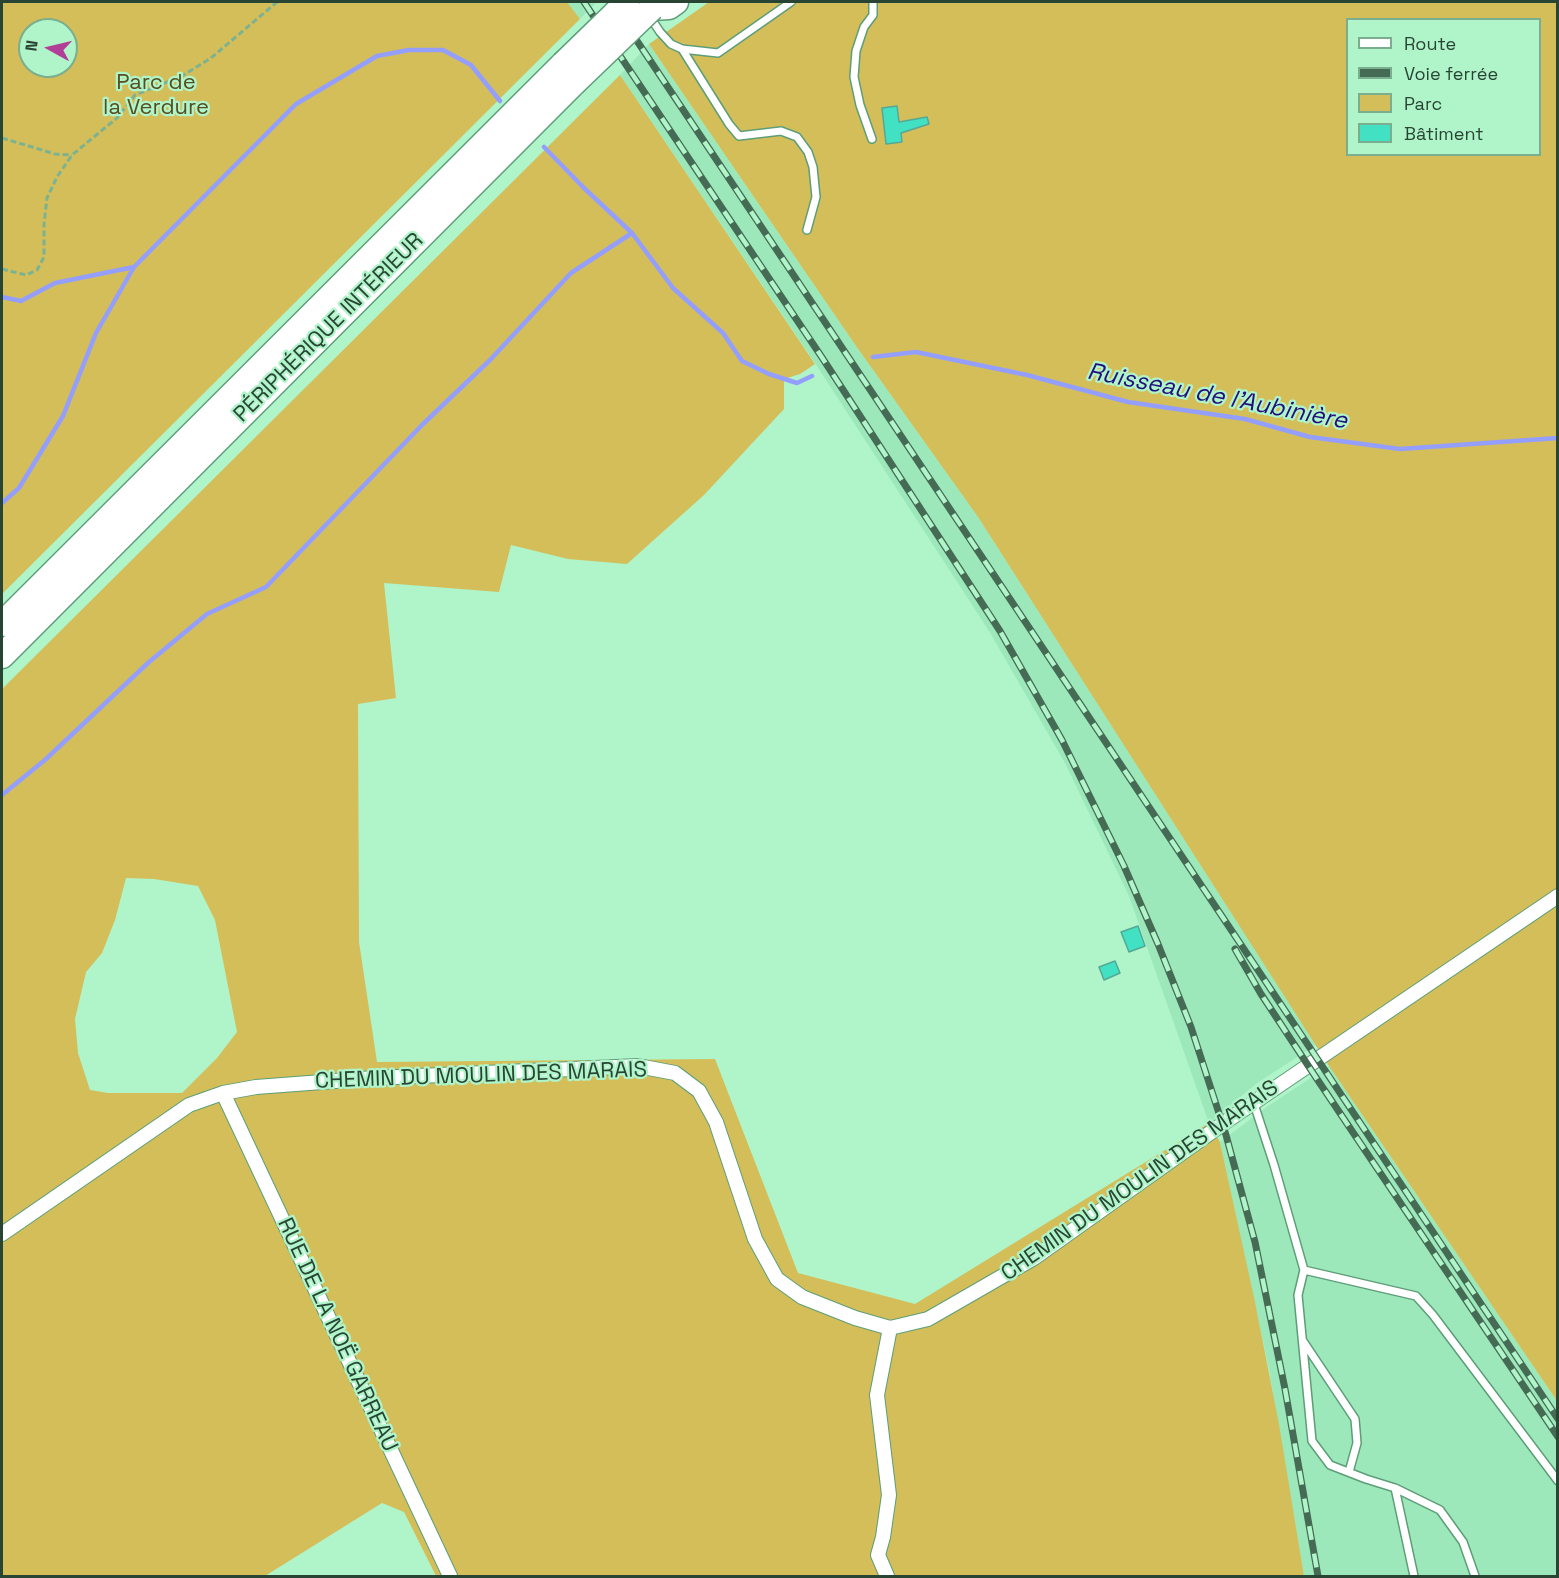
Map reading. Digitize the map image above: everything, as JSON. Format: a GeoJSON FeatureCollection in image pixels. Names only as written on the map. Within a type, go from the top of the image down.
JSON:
{"type":"FeatureCollection","features":[{"type":"Feature","properties":{"kind":"highway"},"geometry":{"type":"LineString","coordinates":[[2,624],[568,73],[627,2]]}},
{"type":"Feature","properties":{"kind":"highway"},"geometry":{"type":"LineString","coordinates":[[650,4],[669,7],[676,2]]}},
{"type":"Feature","properties":{"kind":"highway","name":"PÉRIPHÉRIQUE INTÉRIEUR"},"geometry":{"type":"LineString","coordinates":[[2,656],[568,73],[650,4]]}},
{"type":"Feature","properties":{"kind":"street","name":"CHEMIN DU MOULIN DES MARAIS"},"geometry":{"type":"LineString","coordinates":[[2,1234],[189,1106],[223,1093],[265,1086],[638,1066],[675,1073],[699,1091],[716,1122],[756,1239],[777,1279],[802,1297],[855,1318],[890,1328],[928,1319],[1034,1258],[1252,1103],[1557,896]]}},
{"type":"Feature","properties":{"kind":"street","name":"RUE DE LA NOË GARREAU"},"geometry":{"type":"LineString","coordinates":[[223,1093],[450,1576]]}},
{"type":"Feature","properties":{"kind":"street"},"geometry":{"type":"LineString","coordinates":[[887,1576],[878,1556],[889,1495],[877,1395],[890,1328]]}},
{"type":"Feature","properties":{"kind":"lane"},"geometry":{"type":"LineString","coordinates":[[650,4],[660,32],[671,44],[682,49],[718,53],[791,2]]}},
{"type":"Feature","properties":{"kind":"lane"},"geometry":{"type":"LineString","coordinates":[[872,139],[860,105],[854,77],[856,51],[864,27],[873,15],[873,2]]}},
{"type":"Feature","properties":{"kind":"lane"},"geometry":{"type":"LineString","coordinates":[[682,49],[739,136],[782,131],[797,137],[808,152],[813,167],[816,197],[807,230]]}},
{"type":"Feature","properties":{"kind":"lane"},"geometry":{"type":"LineString","coordinates":[[1252,1103],[1274,1165],[1304,1270],[1298,1295],[1312,1441],[1330,1465],[1395,1488],[1440,1510],[1463,1542],[1475,1576]]}},
{"type":"Feature","properties":{"kind":"lane"},"geometry":{"type":"LineString","coordinates":[[1304,1270],[1416,1296],[1433,1315],[1557,1481]]}},
{"type":"Feature","properties":{"kind":"lane"},"geometry":{"type":"LineString","coordinates":[[1302,1339],[1354,1419],[1357,1443],[1349,1472]]}},
{"type":"Feature","properties":{"kind":"lane"},"geometry":{"type":"LineString","coordinates":[[1395,1488],[1414,1576]]}},
{"type":"Feature","properties":{"kind":"path"},"geometry":{"type":"LineString","coordinates":[[2,269],[26,275],[37,270],[44,257],[47,198],[57,177],[72,155],[117,118],[135,95],[182,76],[212,58],[277,2]]}},
{"type":"Feature","properties":{"kind":"path"},"geometry":{"type":"LineString","coordinates":[[2,138],[55,154],[72,155]]}},
{"type":"Feature","properties":{"kind":"shaded area"},"geometry":{"type":"Polygon","coordinates":[[[567,2],[597,2],[580,19],[567,2]]]}},
{"type":"Feature","properties":{"kind":"shaded area"},"geometry":{"type":"Polygon","coordinates":[[[649,44],[856,346],[978,517],[1316,1045],[1257,1083],[1209,1123],[1129,896],[1065,763],[989,631],[815,363],[620,75],[649,44]]]}},
{"type":"Feature","properties":{"kind":"shaded area"},"geometry":{"type":"Polygon","coordinates":[[[1329,1066],[1557,1401],[1557,1576],[1304,1576],[1269,1369],[1220,1142],[1271,1104],[1329,1066]]]}},
{"type":"Feature","properties":{"kind":"green space","name":"Parc de la Verdure"},"geometry":{"type":"Polygon","coordinates":[[[2,2],[567,2],[580,19],[2,594],[2,2]]]}},
{"type":"Feature","properties":{"kind":"green space"},"geometry":{"type":"Polygon","coordinates":[[[709,2],[1557,2],[1557,1401],[1329,1066],[978,517],[856,346],[649,44],[709,2]]]}},
{"type":"Feature","properties":{"kind":"green space"},"geometry":{"type":"Polygon","coordinates":[[[620,75],[815,364],[800,374],[784,379],[784,409],[704,495],[627,564],[568,559],[511,545],[499,592],[384,583],[396,698],[358,704],[359,942],[377,1062],[715,1059],[798,1273],[915,1304],[1209,1123],[1220,1142],[1255,1302],[1279,1424],[1304,1576],[436,1576],[404,1512],[382,1503],[265,1576],[2,1576],[2,689],[620,75]],[[126,878],[115,920],[102,953],[86,972],[75,1019],[78,1053],[90,1090],[108,1093],[182,1093],[217,1058],[237,1032],[215,920],[198,886],[154,879],[126,878]]]}},
{"type":"Feature","properties":{"kind":"building"},"geometry":{"type":"Polygon","coordinates":[[[897,106],[899,122],[927,117],[929,124],[901,133],[902,142],[886,144],[882,108],[897,106]]]}},
{"type":"Feature","properties":{"kind":"building"},"geometry":{"type":"Polygon","coordinates":[[[1138,926],[1145,946],[1129,952],[1121,932],[1138,926]]]}},
{"type":"Feature","properties":{"kind":"building"},"geometry":{"type":"Polygon","coordinates":[[[1115,961],[1120,973],[1104,980],[1099,967],[1115,961]]]}},
{"type":"Feature","properties":{"kind":"waterway","name":"Ruisseau de l'Aubinière"},"geometry":{"type":"LineString","coordinates":[[2,297],[21,301],[55,283],[134,267],[296,104],[377,56],[409,50],[443,50],[471,65],[500,101]]}},
{"type":"Feature","properties":{"kind":"waterway","name":"Ruisseau de l'Aubinière"},"geometry":{"type":"LineString","coordinates":[[544,147],[632,233],[673,288],[723,333],[742,361],[769,374],[797,383],[812,376]]}},
{"type":"Feature","properties":{"kind":"waterway"},"geometry":{"type":"LineString","coordinates":[[2,795],[46,759],[149,662],[207,614],[266,587],[422,425],[490,360],[571,273],[632,233]]}},
{"type":"Feature","properties":{"kind":"waterway"},"geometry":{"type":"LineString","coordinates":[[2,503],[19,488],[63,416],[96,333],[134,267]]}},
{"type":"Feature","properties":{"kind":"waterway","name":"Ruisseau de l'Aubinière"},"geometry":{"type":"LineString","coordinates":[[873,357],[916,352],[1027,375],[1128,402],[1245,419],[1310,437],[1400,449],[1558,438]]}},
{"type":"Feature","properties":{"kind":"railway"},"geometry":{"type":"LineString","coordinates":[[584,2],[823,359],[1000,631],[1062,740],[1124,866],[1191,1027],[1226,1135],[1255,1242],[1285,1389],[1318,1576]]}},
{"type":"Feature","properties":{"kind":"railway"},"geometry":{"type":"LineString","coordinates":[[611,2],[1558,1419]]}},
{"type":"Feature","properties":{"kind":"railway"},"geometry":{"type":"LineString","coordinates":[[1235,949],[1261,994],[1315,1076],[1558,1437]]}}]}
